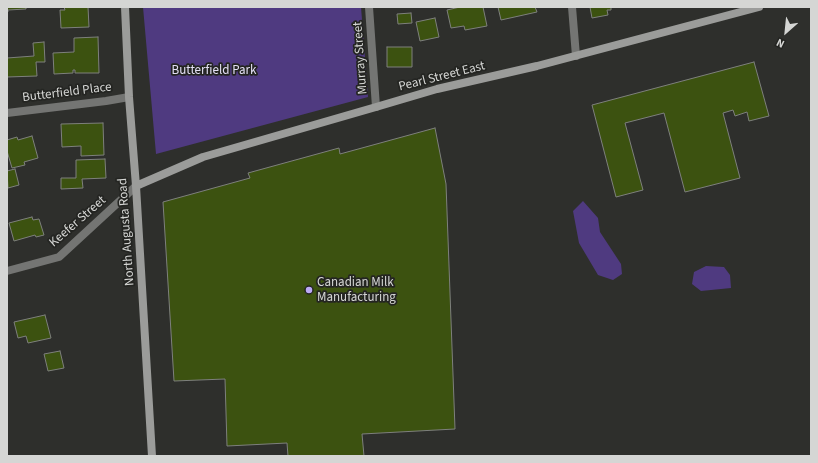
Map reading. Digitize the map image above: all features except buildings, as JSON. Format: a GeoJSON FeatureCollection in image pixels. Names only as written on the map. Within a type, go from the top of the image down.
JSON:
{"type":"FeatureCollection","features":[{"type":"Feature","properties":{"kind":"street","name":"North Augusta Road"},"geometry":{"type":"LineString","coordinates":[[124,7],[152,456]]}},
{"type":"Feature","properties":{"kind":"street","name":"Murray Street"},"geometry":{"type":"LineString","coordinates":[[369,7],[376,106]]}},
{"type":"Feature","properties":{"kind":"street"},"geometry":{"type":"LineString","coordinates":[[572,7],[576,56]]}},
{"type":"Feature","properties":{"kind":"street","name":"Pearl Street East"},"geometry":{"type":"LineString","coordinates":[[136,186],[203,157],[376,106],[437,89],[576,56],[759,7]]}},
{"type":"Feature","properties":{"kind":"street","name":"Butterfield Place"},"geometry":{"type":"LineString","coordinates":[[7,113],[129,98]]}},
{"type":"Feature","properties":{"kind":"street","name":"Keefer Street"},"geometry":{"type":"LineString","coordinates":[[7,271],[59,257],[136,186]]}},
{"type":"Feature","properties":{"kind":"green space","name":"Butterfield Park"},"geometry":{"type":"Polygon","coordinates":[[[143,7],[361,7],[368,97],[156,154],[143,7]]]}},
{"type":"Feature","properties":{"kind":"green space"},"geometry":{"type":"Polygon","coordinates":[[[583,201],[598,218],[600,232],[621,264],[622,274],[613,280],[598,275],[579,243],[573,211],[583,201]]]}},
{"type":"Feature","properties":{"kind":"green space"},"geometry":{"type":"Polygon","coordinates":[[[706,266],[724,267],[730,275],[731,288],[701,291],[692,284],[694,272],[706,266]]]}},
{"type":"Feature","properties":{"kind":"place","name":"Canadian Milk Manufacturing"},"geometry":{"type":"Point","coordinates":[309,290]}}]}
